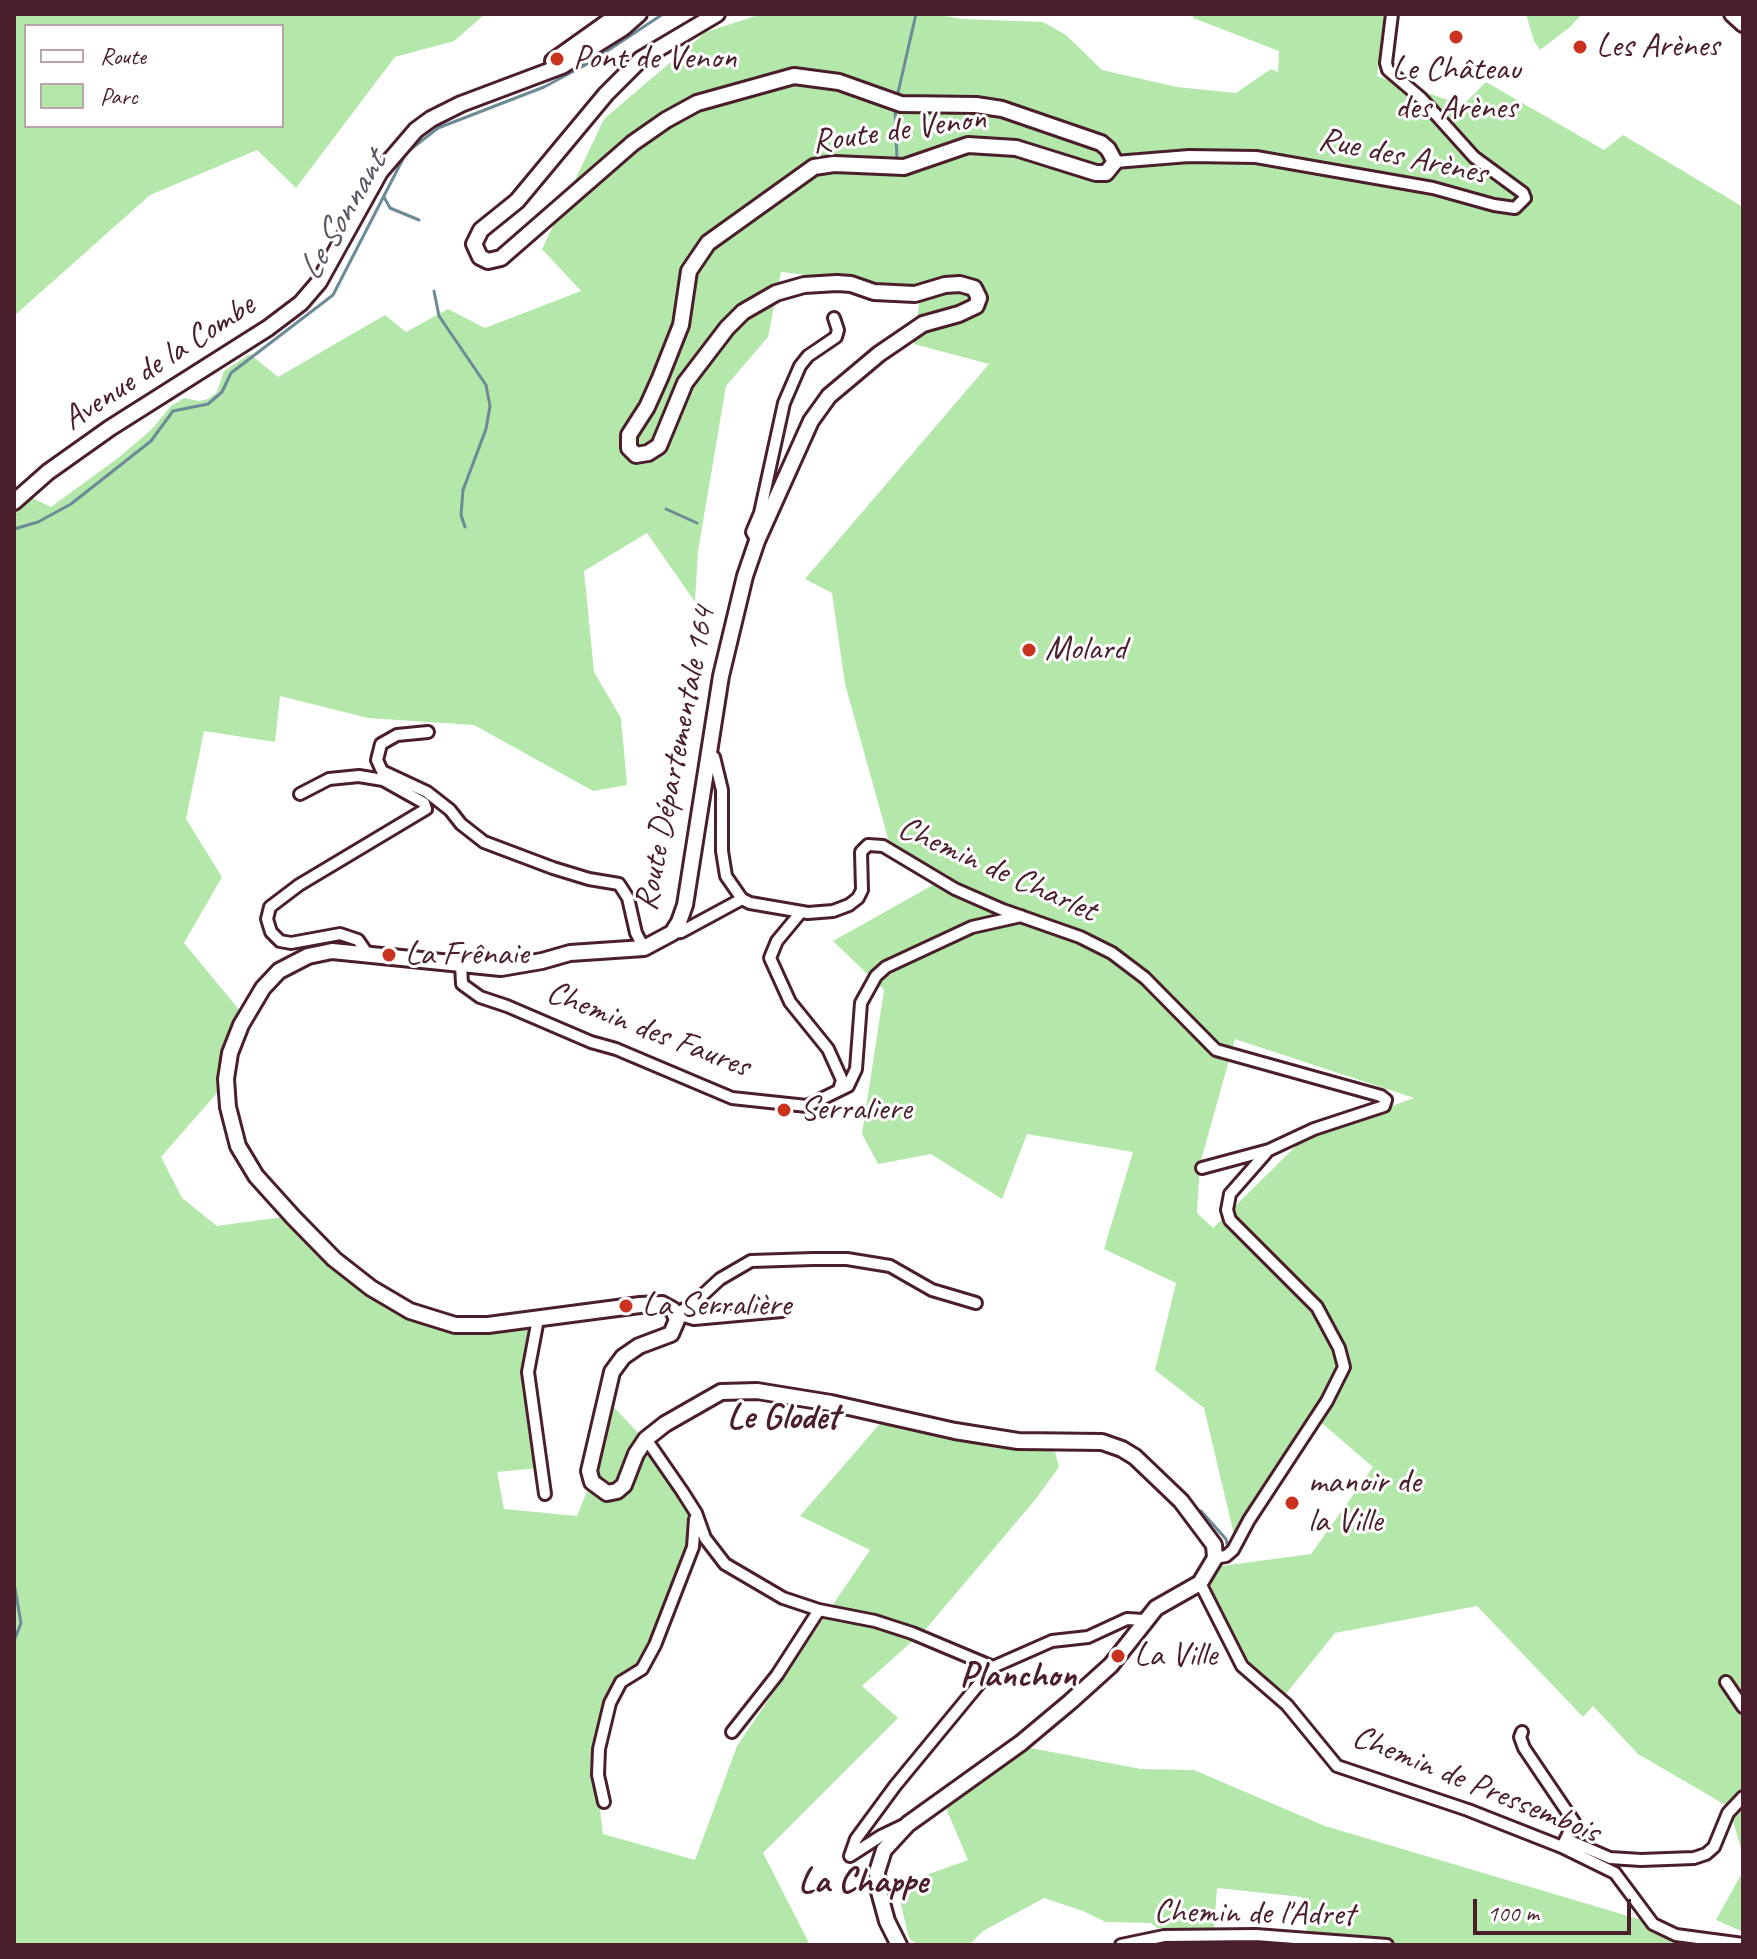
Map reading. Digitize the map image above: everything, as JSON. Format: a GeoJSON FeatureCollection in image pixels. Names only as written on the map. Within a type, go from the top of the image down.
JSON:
{"type":"FeatureCollection","features":[{"type":"Feature","properties":{"kind":"street"},"geometry":{"type":"LineString","coordinates":[[529,77],[582,43],[619,14]]}},
{"type":"Feature","properties":{"kind":"street"},"geometry":{"type":"LineString","coordinates":[[529,77],[545,74],[577,58],[639,14]]}},
{"type":"Feature","properties":{"kind":"street","name":"Route de Venon"},"geometry":{"type":"LineString","coordinates":[[717,14],[641,59],[606,94],[517,201],[481,230],[474,244],[480,257],[488,261],[501,258],[633,143],[697,103],[794,76],[839,82],[896,103],[976,105],[1002,109],[1101,143],[1108,149],[1115,162],[1106,173],[1096,173],[1016,148],[968,145],[897,168],[834,164],[814,167],[708,243],[689,271],[681,325],[647,407],[629,435],[629,448],[636,455],[648,453],[659,446],[685,383],[700,362],[743,312],[776,293],[804,285],[837,283],[895,295],[915,294],[945,285],[960,284],[974,288],[979,298],[976,306],[923,324]]}},
{"type":"Feature","properties":{"kind":"street","name":"Rue des Arènes"},"geometry":{"type":"LineString","coordinates":[[1115,162],[1189,156],[1256,157],[1433,188],[1515,208],[1525,198],[1523,193],[1474,157],[1421,98],[1388,70],[1386,63],[1392,14]]}},
{"type":"Feature","properties":{"kind":"street"},"geometry":{"type":"LineString","coordinates":[[1732,14],[1743,24]]}},
{"type":"Feature","properties":{"kind":"street","name":"Avenue de la Combe"},"geometry":{"type":"LineString","coordinates":[[14,502],[48,472],[110,428],[268,328],[301,303],[319,282],[380,172],[416,130],[452,108],[529,77]]}},
{"type":"Feature","properties":{"kind":"street"},"geometry":{"type":"LineString","coordinates":[[757,541],[752,532],[760,513],[784,403],[800,366],[808,356],[836,337],[838,330],[834,318]]}},
{"type":"Feature","properties":{"kind":"street","name":"Route Départementale 164"},"geometry":{"type":"LineString","coordinates":[[676,1314],[669,1306],[651,1304],[488,1325],[455,1325],[410,1311],[371,1288],[334,1259],[256,1176],[238,1146],[228,1107],[226,1079],[230,1053],[251,1006],[279,971],[308,956],[332,951],[367,953],[501,968],[570,953],[644,948],[672,933],[685,905],[728,643],[757,541],[811,421],[829,396],[879,354],[923,324]]}},
{"type":"Feature","properties":{"kind":"street"},"geometry":{"type":"LineString","coordinates":[[428,732],[397,735],[381,744],[377,760],[382,771],[427,792],[484,842],[553,868],[619,884],[628,898],[636,933],[644,948]]}},
{"type":"Feature","properties":{"kind":"street"},"geometry":{"type":"LineString","coordinates":[[672,933],[681,932],[742,899],[726,876],[722,851],[722,790],[714,757],[709,754]]}},
{"type":"Feature","properties":{"kind":"street"},"geometry":{"type":"LineString","coordinates":[[300,794],[329,779],[359,776],[383,780],[424,803],[426,809],[299,885],[270,907],[267,919],[271,932],[280,941],[291,943],[340,934],[358,940],[367,953]]}},
{"type":"Feature","properties":{"kind":"street","name":"Chemin de Charlet"},"geometry":{"type":"LineString","coordinates":[[742,899],[801,912],[833,911],[849,905],[862,890],[861,852],[868,845],[883,846],[955,889],[1080,937],[1123,961],[1145,978],[1216,1050],[1381,1096],[1386,1102],[1384,1106],[1314,1129],[1269,1150]]}},
{"type":"Feature","properties":{"kind":"street"},"geometry":{"type":"LineString","coordinates":[[801,912],[777,941],[770,958],[790,1002],[828,1049],[837,1066],[842,1080],[838,1092]]}},
{"type":"Feature","properties":{"kind":"street"},"geometry":{"type":"LineString","coordinates":[[838,1092],[848,1086],[856,1069],[861,1003],[876,976],[886,967],[972,927],[1022,916]]}},
{"type":"Feature","properties":{"kind":"street","name":"Chemin des Faures"},"geometry":{"type":"LineString","coordinates":[[461,964],[462,984],[480,997],[732,1098],[807,1106],[838,1092]]}},
{"type":"Feature","properties":{"kind":"street"},"geometry":{"type":"LineString","coordinates":[[1202,1168],[1269,1150]]}},
{"type":"Feature","properties":{"kind":"street"},"geometry":{"type":"LineString","coordinates":[[1215,1558],[1226,1556],[1233,1550],[1249,1520],[1327,1401],[1344,1367],[1339,1348],[1317,1307],[1230,1220],[1227,1210],[1230,1194],[1269,1150]]}},
{"type":"Feature","properties":{"kind":"street"},"geometry":{"type":"LineString","coordinates":[[676,1314],[693,1304],[720,1279],[751,1261],[847,1259],[890,1266],[932,1290],[976,1303]]}},
{"type":"Feature","properties":{"kind":"street"},"geometry":{"type":"LineString","coordinates":[[676,1314],[694,1319],[782,1311]]}},
{"type":"Feature","properties":{"kind":"street"},"geometry":{"type":"LineString","coordinates":[[676,1314],[676,1326],[671,1334],[639,1346],[623,1357],[612,1372],[589,1471],[592,1482],[607,1493],[617,1491],[624,1485],[636,1454],[646,1439],[665,1424],[721,1392],[757,1391],[1018,1441],[1102,1442],[1135,1457],[1181,1501],[1214,1545],[1215,1558],[1200,1583],[1156,1608],[1114,1661],[1070,1702],[1021,1743],[908,1824],[884,1850],[877,1872],[885,1915],[899,1945]]}},
{"type":"Feature","properties":{"kind":"street"},"geometry":{"type":"LineString","coordinates":[[538,1319],[528,1372],[545,1494]]}},
{"type":"Feature","properties":{"kind":"street"},"geometry":{"type":"LineString","coordinates":[[646,1439],[696,1513],[705,1538],[725,1564],[783,1598],[912,1633],[993,1667]]}},
{"type":"Feature","properties":{"kind":"street"},"geometry":{"type":"LineString","coordinates":[[604,1802],[598,1775],[599,1749],[607,1714],[621,1682],[642,1669],[655,1645],[693,1547],[696,1513]]}},
{"type":"Feature","properties":{"kind":"street","name":"Chemin de Pressembois"},"geometry":{"type":"LineString","coordinates":[[1200,1583],[1242,1666],[1287,1705],[1337,1766],[1564,1843],[1615,1873],[1653,1924],[1676,1935],[1743,1944]]}},
{"type":"Feature","properties":{"kind":"street"},"geometry":{"type":"LineString","coordinates":[[732,1732],[777,1675],[819,1610]]}},
{"type":"Feature","properties":{"kind":"street"},"geometry":{"type":"LineString","coordinates":[[908,1824],[881,1836],[850,1856],[856,1839],[895,1786],[993,1667],[1052,1641],[1088,1637],[1127,1619],[1144,1620]]}},
{"type":"Feature","properties":{"kind":"street"},"geometry":{"type":"LineString","coordinates":[[1726,1682],[1743,1707]]}},
{"type":"Feature","properties":{"kind":"street"},"geometry":{"type":"LineString","coordinates":[[1522,1732],[1524,1748],[1574,1822],[1564,1843],[1610,1858],[1694,1858],[1706,1854],[1714,1847],[1728,1813],[1743,1797]]}},
{"type":"Feature","properties":{"kind":"street","name":"Chemin de l'Adret"},"geometry":{"type":"LineString","coordinates":[[1121,1945],[1164,1936],[1256,1935],[1387,1945]]}},
{"type":"Feature","properties":{"kind":"green space"},"geometry":{"type":"Polygon","coordinates":[[[14,14],[485,14],[454,41],[395,57],[296,188],[257,150],[150,195],[14,316],[14,14]]]}},
{"type":"Feature","properties":{"kind":"green space"},"geometry":{"type":"Polygon","coordinates":[[[762,14],[932,14],[963,19],[1043,22],[1066,35],[1102,70],[1177,87],[1236,93],[1271,69],[1278,72],[1279,51],[1193,18],[1194,14],[1386,14],[1377,76],[1463,105],[1486,82],[1604,150],[1623,135],[1743,207],[1743,1856],[1729,1807],[1638,1754],[1593,1706],[1583,1717],[1477,1606],[1335,1633],[1285,1695],[1250,1666],[1238,1650],[1206,1586],[1221,1566],[1311,1554],[1373,1467],[1310,1413],[1235,1539],[1204,1408],[1155,1370],[1176,1283],[1104,1249],[1133,1152],[1027,1134],[1002,1199],[931,1154],[878,1164],[862,1134],[884,990],[833,941],[949,876],[889,842],[845,684],[832,593],[805,579],[989,364],[914,344],[921,288],[781,272],[768,337],[726,386],[698,551],[695,602],[647,533],[584,571],[594,672],[621,718],[627,785],[593,791],[474,725],[368,718],[280,696],[275,742],[204,731],[186,819],[222,877],[184,943],[241,1012],[244,1037],[216,1094],[161,1157],[182,1198],[217,1226],[283,1217],[364,1294],[431,1325],[482,1333],[534,1327],[524,1372],[538,1468],[497,1472],[504,1509],[577,1516],[596,1469],[610,1403],[641,1436],[690,1509],[691,1539],[646,1650],[634,1669],[615,1681],[601,1719],[594,1757],[603,1834],[695,1860],[737,1746],[870,1550],[800,1516],[884,1419],[930,1431],[1055,1452],[1059,1467],[1035,1500],[925,1630],[862,1686],[898,1718],[763,1853],[808,1941],[807,1945],[14,1945],[14,515],[32,498],[51,507],[118,458],[151,430],[171,406],[184,398],[208,399],[217,392],[224,371],[250,354],[278,377],[385,315],[406,332],[448,309],[485,328],[581,291],[542,249],[604,119],[706,32],[762,14]],[[1235,1039],[1200,1164],[1197,1213],[1213,1228],[1304,1138],[1414,1098],[1235,1039]]]}},
{"type":"Feature","properties":{"kind":"green space"},"geometry":{"type":"Polygon","coordinates":[[[1526,14],[1582,14],[1540,50],[1526,14]]]}},
{"type":"Feature","properties":{"kind":"green space"},"geometry":{"type":"Polygon","coordinates":[[[1025,1747],[1141,1769],[1194,1770],[1325,1826],[1726,1945],[1274,1945],[1308,1943],[1302,1897],[1217,1888],[1214,1930],[1106,1922],[1044,1898],[983,1931],[969,1945],[918,1945],[909,1938],[900,1901],[907,1888],[929,1874],[968,1860],[945,1806],[1025,1747]]]}},
{"type":"Feature","properties":{"kind":"green space"},"geometry":{"type":"Polygon","coordinates":[[[1743,1871],[1743,1932],[1716,1920],[1743,1871]]]}},
{"type":"Feature","properties":{"kind":"waterway","name":"Le Sonnant"},"geometry":{"type":"LineString","coordinates":[[14,529],[38,522],[71,504],[151,441],[173,411],[208,404],[222,392],[231,373],[333,295],[406,153],[438,128],[544,87],[589,63],[663,14]]}},
{"type":"Feature","properties":{"kind":"waterway"},"geometry":{"type":"LineString","coordinates":[[897,97],[916,14]]}},
{"type":"Feature","properties":{"kind":"waterway"},"geometry":{"type":"LineString","coordinates":[[895,108],[897,160]]}},
{"type":"Feature","properties":{"kind":"waterway"},"geometry":{"type":"LineString","coordinates":[[384,197],[390,208],[419,220]]}},
{"type":"Feature","properties":{"kind":"waterway"},"geometry":{"type":"LineString","coordinates":[[434,291],[439,316],[486,385],[490,406],[486,429],[463,490],[461,515],[465,527]]}},
{"type":"Feature","properties":{"kind":"waterway"},"geometry":{"type":"LineString","coordinates":[[666,509],[697,523]]}},
{"type":"Feature","properties":{"kind":"waterway"},"geometry":{"type":"LineString","coordinates":[[1201,1511],[1226,1539],[1228,1549]]}},
{"type":"Feature","properties":{"kind":"waterway","name":"Le Sonnant"},"geometry":{"type":"LineString","coordinates":[[14,1583],[21,1623],[14,1641]]}},
{"type":"Feature","properties":{"kind":"place","name":"Le Château des Arènes"},"geometry":{"type":"Point","coordinates":[1456,37]}},
{"type":"Feature","properties":{"kind":"place","name":"Les Arènes"},"geometry":{"type":"Point","coordinates":[1580,47]}},
{"type":"Feature","properties":{"kind":"place","name":"Pont de Venon"},"geometry":{"type":"Point","coordinates":[557,59]}},
{"type":"Feature","properties":{"kind":"place","name":"Molard"},"geometry":{"type":"Point","coordinates":[1029,650]}},
{"type":"Feature","properties":{"kind":"place","name":"La Frênaie"},"geometry":{"type":"Point","coordinates":[389,955]}},
{"type":"Feature","properties":{"kind":"place","name":"Serraliere"},"geometry":{"type":"Point","coordinates":[784,1110]}},
{"type":"Feature","properties":{"kind":"place","name":"La Serralière"},"geometry":{"type":"Point","coordinates":[626,1306]}},
{"type":"Feature","properties":{"kind":"place","name":"manoir de la Ville"},"geometry":{"type":"Point","coordinates":[1292,1503]}},
{"type":"Feature","properties":{"kind":"place","name":"La Ville"},"geometry":{"type":"Point","coordinates":[1118,1656]}},
{"type":"Feature","properties":{"kind":"district","name":"Le Glodet"},"geometry":{"type":"Point","coordinates":[783,1419]}},
{"type":"Feature","properties":{"kind":"district","name":"Planchon"},"geometry":{"type":"Point","coordinates":[1018,1677]}},
{"type":"Feature","properties":{"kind":"district","name":"La Chappe"},"geometry":{"type":"Point","coordinates":[863,1883]}}]}
